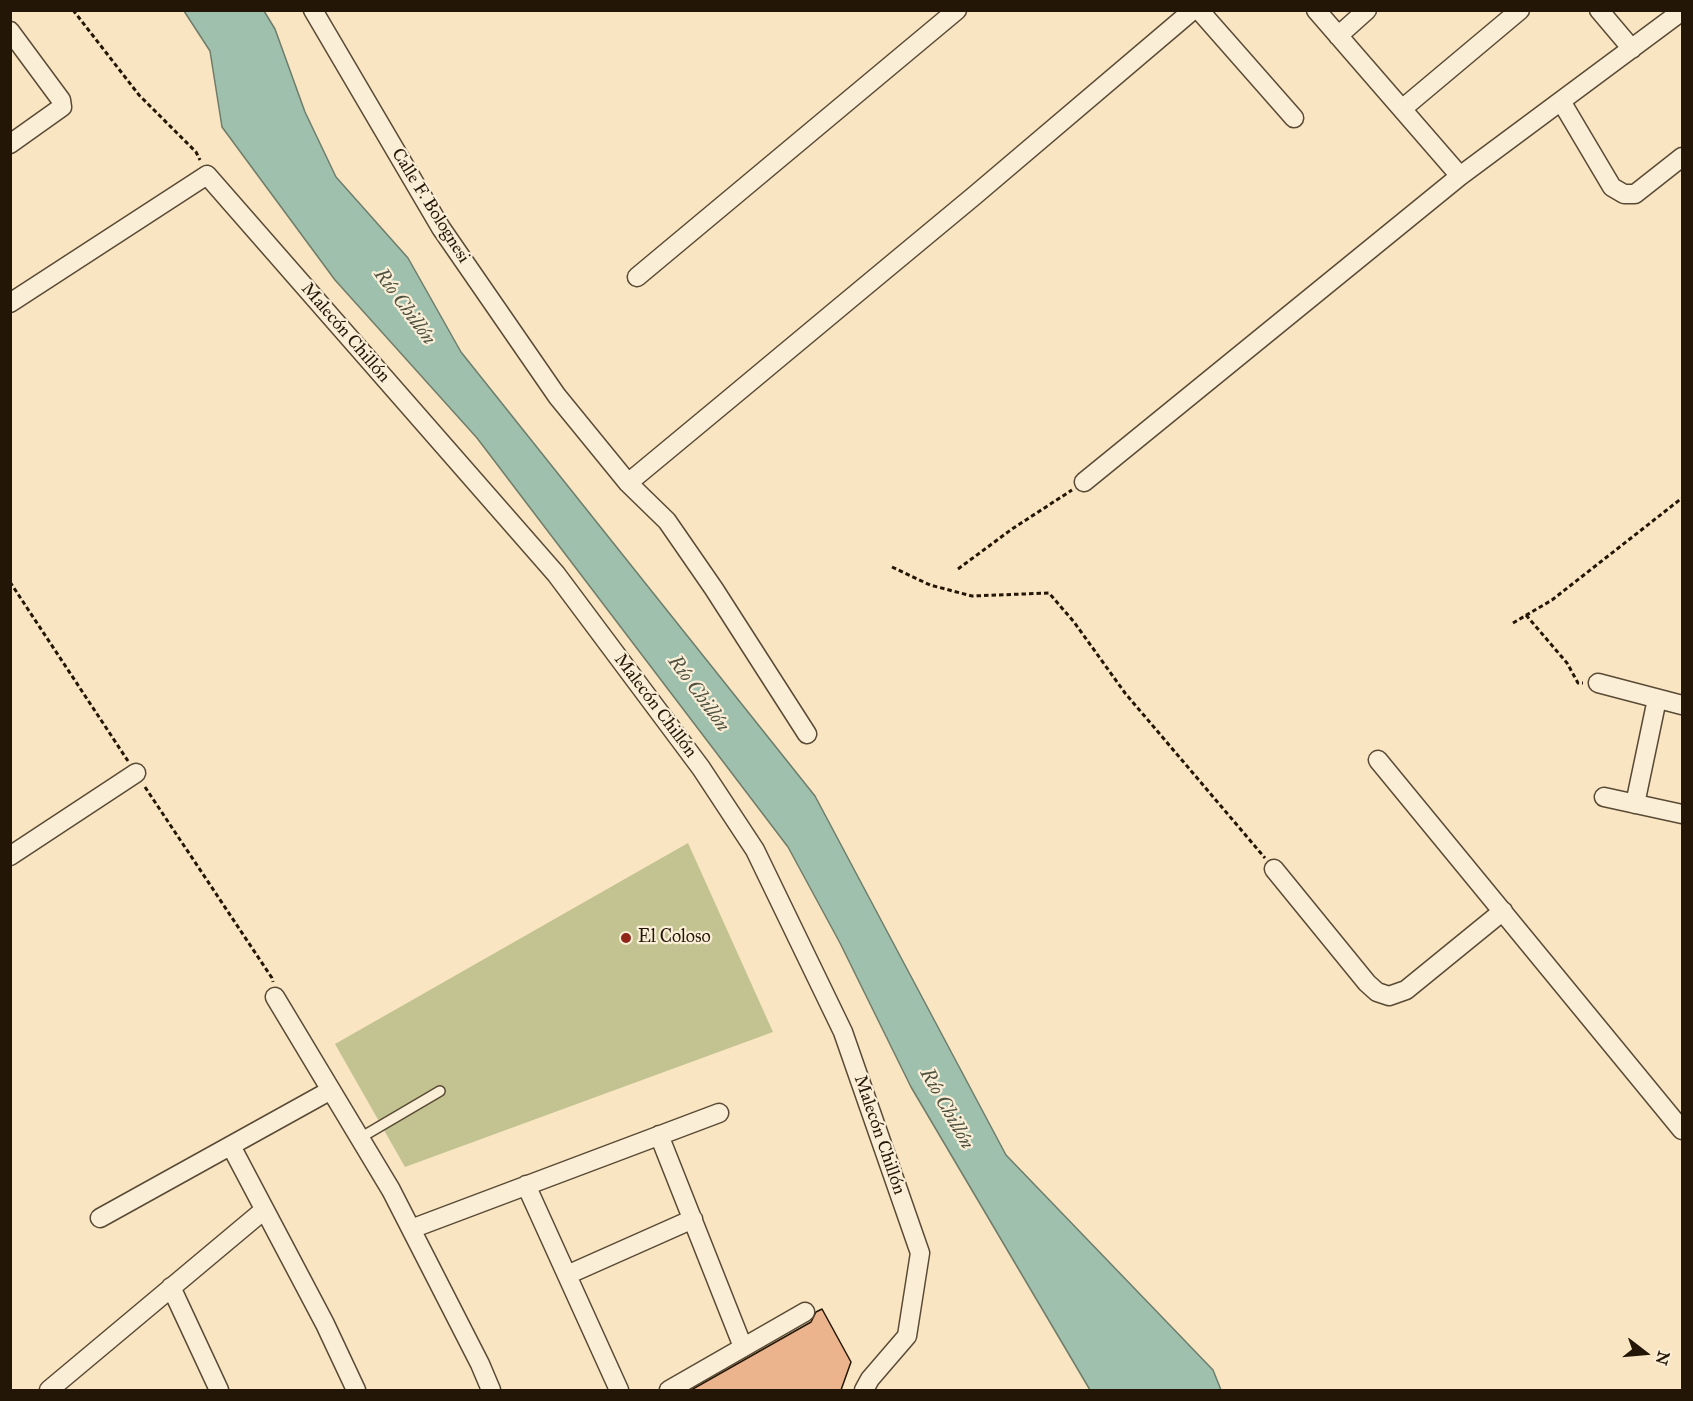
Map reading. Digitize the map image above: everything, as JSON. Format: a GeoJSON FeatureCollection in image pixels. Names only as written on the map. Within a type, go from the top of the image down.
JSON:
{"type":"FeatureCollection","features":[{"type":"Feature","properties":{"kind":"street","name":"Calle F. Bolognesi"},"geometry":{"type":"LineString","coordinates":[[313,10],[441,228],[557,396],[628,483],[668,521],[807,734]]}},
{"type":"Feature","properties":{"kind":"street"},"geometry":{"type":"LineString","coordinates":[[637,277],[957,10]]}},
{"type":"Feature","properties":{"kind":"street"},"geometry":{"type":"LineString","coordinates":[[628,483],[974,196],[1193,10]]}},
{"type":"Feature","properties":{"kind":"street"},"geometry":{"type":"LineString","coordinates":[[1199,10],[1294,118]]}},
{"type":"Feature","properties":{"kind":"street"},"geometry":{"type":"LineString","coordinates":[[1316,10],[1460,176]]}},
{"type":"Feature","properties":{"kind":"street"},"geometry":{"type":"LineString","coordinates":[[1338,36],[1367,10]]}},
{"type":"Feature","properties":{"kind":"street"},"geometry":{"type":"LineString","coordinates":[[1402,109],[1520,10]]}},
{"type":"Feature","properties":{"kind":"street"},"geometry":{"type":"LineString","coordinates":[[1599,10],[1632,49]]}},
{"type":"Feature","properties":{"kind":"street"},"geometry":{"type":"LineString","coordinates":[[1084,483],[1460,176],[1683,11]]}},
{"type":"Feature","properties":{"kind":"street"},"geometry":{"type":"LineString","coordinates":[[10,31],[61,100],[62,107],[10,144]]}},
{"type":"Feature","properties":{"kind":"street"},"geometry":{"type":"LineString","coordinates":[[1561,101],[1612,187],[1624,194],[1635,194],[1683,157]]}},
{"type":"Feature","properties":{"kind":"street"},"geometry":{"type":"LineString","coordinates":[[10,303],[207,175]]}},
{"type":"Feature","properties":{"kind":"street","name":"Malecón Chillón"},"geometry":{"type":"LineString","coordinates":[[207,175],[556,574],[701,768],[755,850],[843,1032],[920,1254],[907,1336],[870,1379],[864,1390]]}},
{"type":"Feature","properties":{"kind":"street"},"geometry":{"type":"LineString","coordinates":[[1599,683],[1683,705]]}},
{"type":"Feature","properties":{"kind":"street"},"geometry":{"type":"LineString","coordinates":[[1635,804],[1657,699]]}},
{"type":"Feature","properties":{"kind":"street"},"geometry":{"type":"LineString","coordinates":[[1378,760],[1683,1130]]}},
{"type":"Feature","properties":{"kind":"street"},"geometry":{"type":"LineString","coordinates":[[10,856],[136,773]]}},
{"type":"Feature","properties":{"kind":"street"},"geometry":{"type":"LineString","coordinates":[[1604,797],[1683,814]]}},
{"type":"Feature","properties":{"kind":"street"},"geometry":{"type":"LineString","coordinates":[[1274,869],[1367,983],[1377,992],[1389,996],[1406,990],[1503,911]]}},
{"type":"Feature","properties":{"kind":"street"},"geometry":{"type":"LineString","coordinates":[[275,997],[391,1190],[491,1390]]}},
{"type":"Feature","properties":{"kind":"street"},"geometry":{"type":"LineString","coordinates":[[99,1218],[331,1090]]}},
{"type":"Feature","properties":{"kind":"street"},"geometry":{"type":"LineString","coordinates":[[411,1229],[719,1113]]}},
{"type":"Feature","properties":{"kind":"street"},"geometry":{"type":"LineString","coordinates":[[659,1135],[743,1347]]}},
{"type":"Feature","properties":{"kind":"street"},"geometry":{"type":"LineString","coordinates":[[231,1146],[325,1324],[356,1390]]}},
{"type":"Feature","properties":{"kind":"street"},"geometry":{"type":"LineString","coordinates":[[526,1185],[619,1390]]}},
{"type":"Feature","properties":{"kind":"street"},"geometry":{"type":"LineString","coordinates":[[53,1390],[264,1210]]}},
{"type":"Feature","properties":{"kind":"street"},"geometry":{"type":"LineString","coordinates":[[567,1275],[693,1219]]}},
{"type":"Feature","properties":{"kind":"street"},"geometry":{"type":"LineString","coordinates":[[171,1287],[219,1390]]}},
{"type":"Feature","properties":{"kind":"street"},"geometry":{"type":"LineString","coordinates":[[669,1390],[805,1312]]}},
{"type":"Feature","properties":{"kind":"lane"},"geometry":{"type":"LineString","coordinates":[[360,1138],[440,1091]]}},
{"type":"Feature","properties":{"kind":"path"},"geometry":{"type":"LineString","coordinates":[[73,10],[139,95],[196,152],[207,175]]}},
{"type":"Feature","properties":{"kind":"path"},"geometry":{"type":"LineString","coordinates":[[958,569],[1012,529],[1084,483]]}},
{"type":"Feature","properties":{"kind":"path"},"geometry":{"type":"LineString","coordinates":[[1513,623],[1552,600],[1683,498]]}},
{"type":"Feature","properties":{"kind":"path"},"geometry":{"type":"LineString","coordinates":[[892,567],[930,585],[972,596],[1049,593],[1074,622],[1125,693],[1274,869]]}},
{"type":"Feature","properties":{"kind":"path"},"geometry":{"type":"LineString","coordinates":[[10,582],[272,978],[275,997]]}},
{"type":"Feature","properties":{"kind":"path"},"geometry":{"type":"LineString","coordinates":[[1527,615],[1567,663],[1578,683],[1599,683]]}},
{"type":"Feature","properties":{"kind":"green space","name":"El Coloso"},"geometry":{"type":"Polygon","coordinates":[[[688,843],[773,1032],[405,1167],[335,1044],[688,843]]]}},
{"type":"Feature","properties":{"kind":"water","name":"Río Chillón"},"geometry":{"type":"Polygon","coordinates":[[[184,11],[264,11],[275,29],[305,112],[336,177],[408,258],[461,352],[815,796],[1006,1155],[1213,1370],[1221,1390],[1090,1390],[911,1087],[840,943],[788,847],[477,438],[335,280],[222,127],[210,51],[184,11]]]}},
{"type":"Feature","properties":{"kind":"building"},"geometry":{"type":"Polygon","coordinates":[[[822,1309],[851,1362],[841,1390],[691,1390],[811,1322],[816,1312],[822,1309]]]}},
{"type":"Feature","properties":{"kind":"place","name":"El Coloso"},"geometry":{"type":"Point","coordinates":[626,938]}}]}
